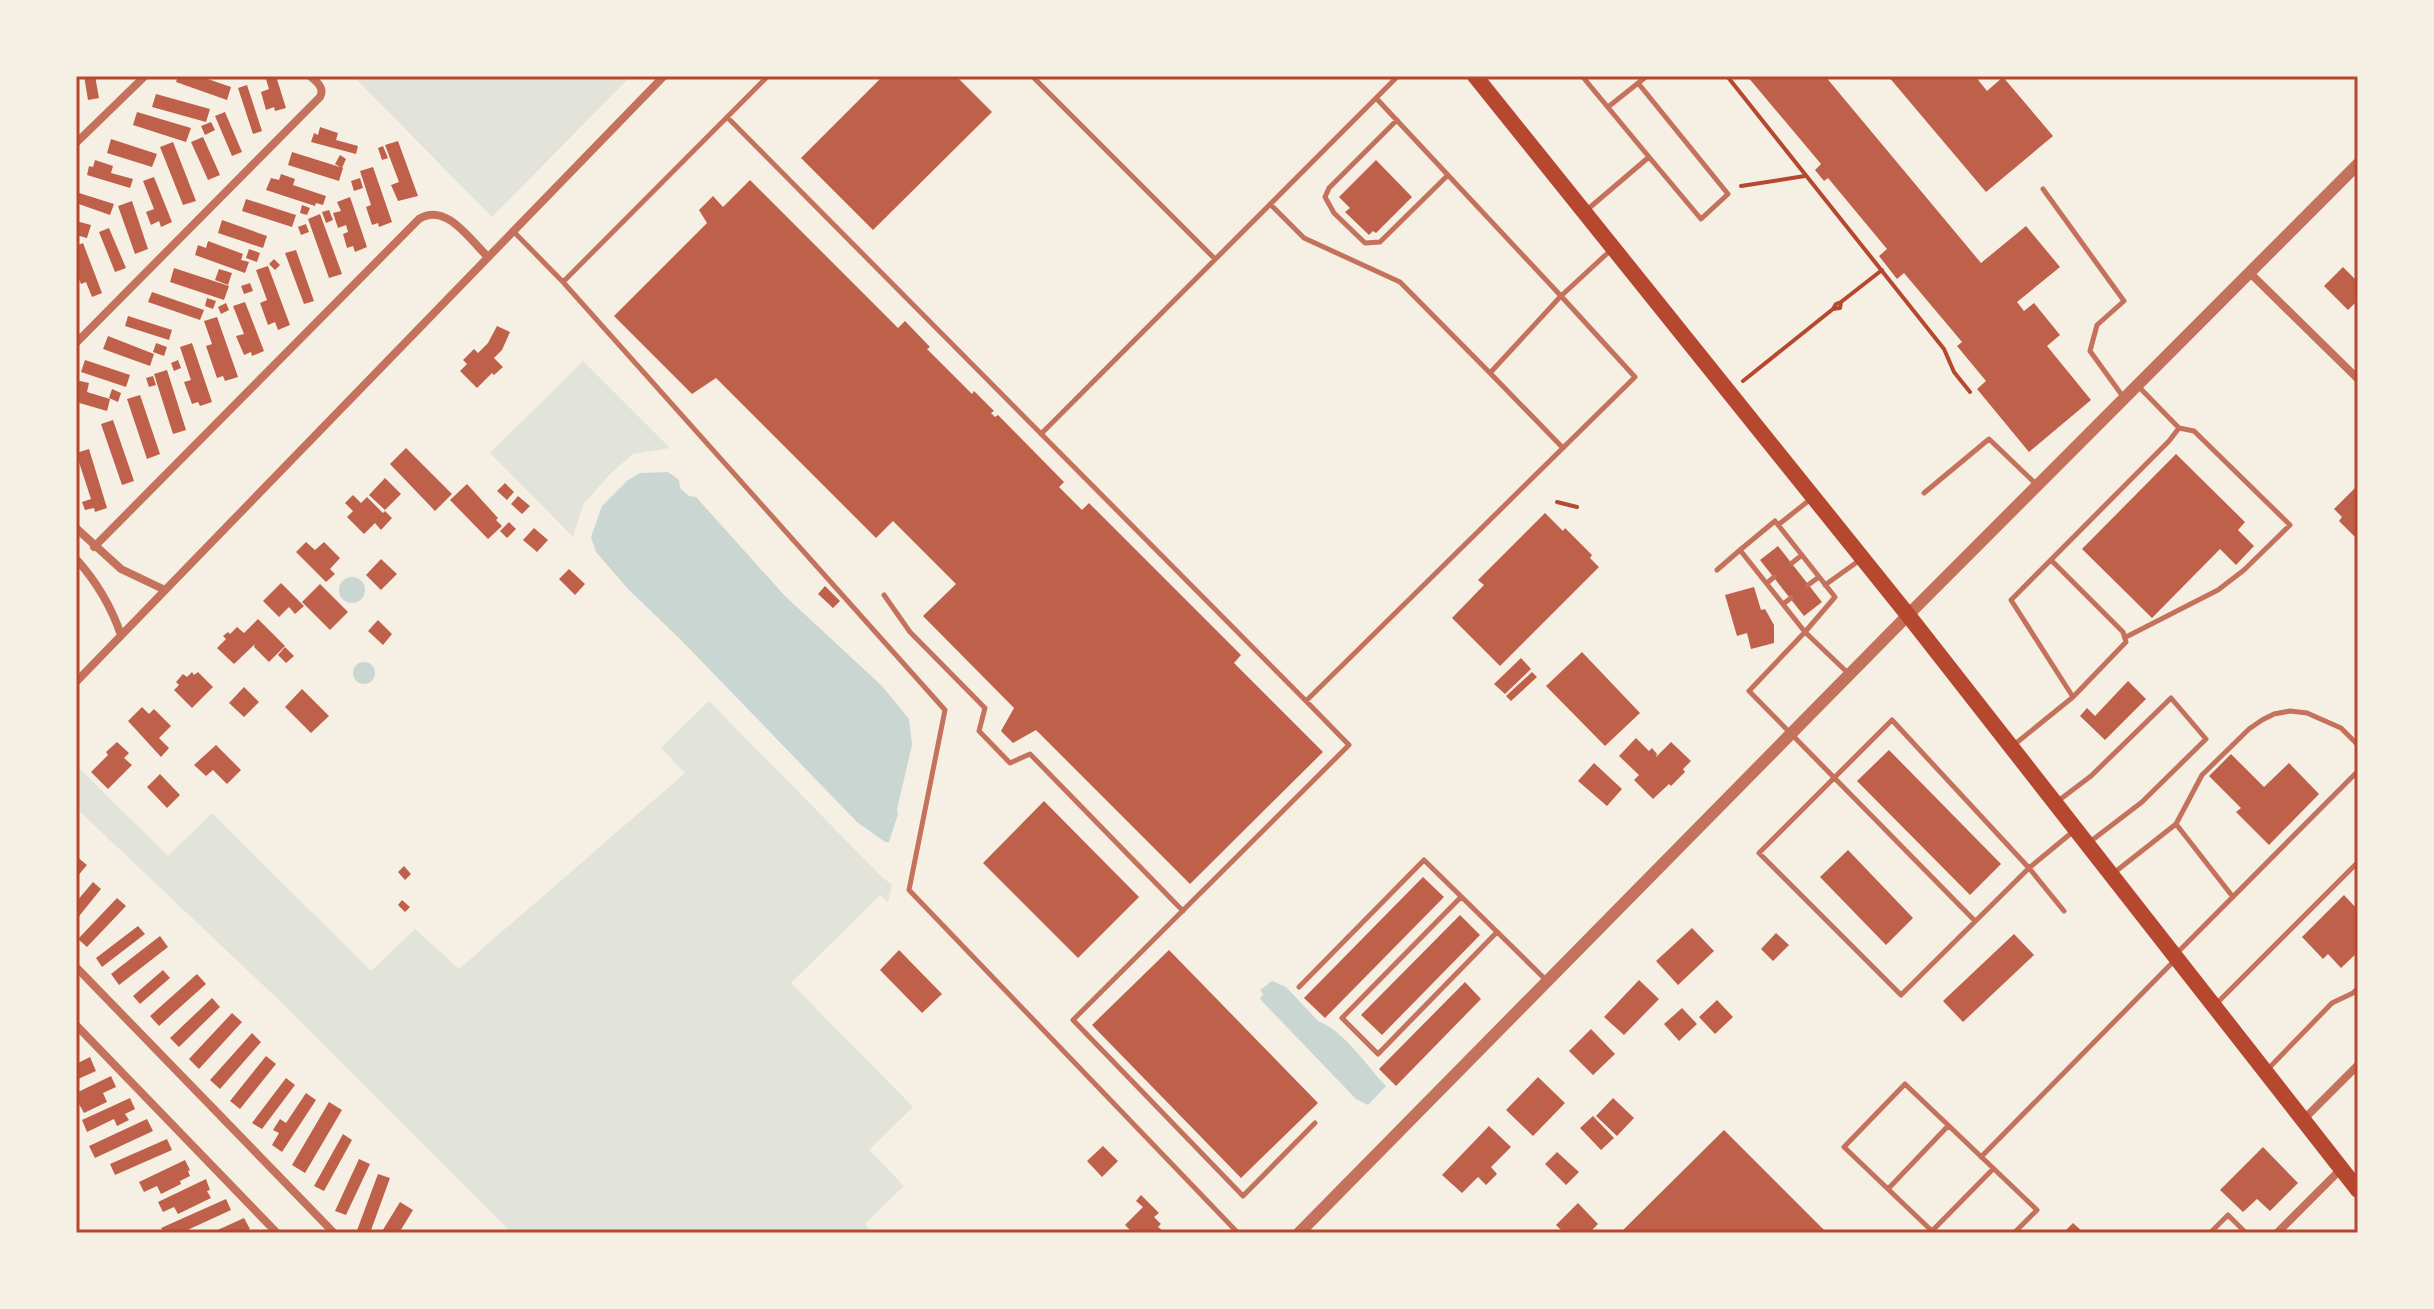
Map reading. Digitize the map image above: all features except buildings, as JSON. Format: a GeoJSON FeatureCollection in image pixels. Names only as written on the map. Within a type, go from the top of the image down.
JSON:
{"type":"FeatureCollection","features":[{"type":"Feature","properties":{"kind":"main road"},"geometry":{"type":"LineString","coordinates":[[1475,76],[1908,615],[2358,1190]]}},
{"type":"Feature","properties":{"kind":"street"},"geometry":{"type":"LineString","coordinates":[[76,143],[145,76]]}},
{"type":"Feature","properties":{"kind":"street"},"geometry":{"type":"LineString","coordinates":[[76,343],[320,97],[322,91],[310,76]]}},
{"type":"Feature","properties":{"kind":"street"},"geometry":{"type":"LineString","coordinates":[[76,682],[664,76]]}},
{"type":"Feature","properties":{"kind":"street"},"geometry":{"type":"LineString","coordinates":[[1299,1233],[2358,164]]}},
{"type":"Feature","properties":{"kind":"street"},"geometry":{"type":"LineString","coordinates":[[94,547],[413,224],[433,213],[449,219],[488,257]]}},
{"type":"Feature","properties":{"kind":"street"},"geometry":{"type":"LineString","coordinates":[[2250,273],[2358,379]]}},
{"type":"Feature","properties":{"kind":"street"},"geometry":{"type":"LineString","coordinates":[[76,528],[121,569],[165,590]]}},
{"type":"Feature","properties":{"kind":"street"},"geometry":{"type":"LineString","coordinates":[[76,559],[108,602],[121,635]]}},
{"type":"Feature","properties":{"kind":"street"},"geometry":{"type":"LineString","coordinates":[[76,967],[334,1233]]}},
{"type":"Feature","properties":{"kind":"street"},"geometry":{"type":"LineString","coordinates":[[76,1025],[277,1233]]}},
{"type":"Feature","properties":{"kind":"street"},"geometry":{"type":"LineString","coordinates":[[2303,1120],[2358,1065]]}},
{"type":"Feature","properties":{"kind":"street"},"geometry":{"type":"LineString","coordinates":[[2279,1232],[2342,1169]]}},
{"type":"Feature","properties":{"kind":"lane"},"geometry":{"type":"LineString","coordinates":[[563,282],[768,76]]}},
{"type":"Feature","properties":{"kind":"lane"},"geometry":{"type":"LineString","coordinates":[[1032,76],[1215,259]]}},
{"type":"Feature","properties":{"kind":"lane"},"geometry":{"type":"LineString","coordinates":[[1582,76],[1701,219],[1728,194],[1638,83]]}},
{"type":"Feature","properties":{"kind":"lane"},"geometry":{"type":"LineString","coordinates":[[1608,107],[1647,76]]}},
{"type":"Feature","properties":{"kind":"lane"},"geometry":{"type":"LineString","coordinates":[[1041,434],[1394,78]]}},
{"type":"Feature","properties":{"kind":"lane"},"geometry":{"type":"LineString","coordinates":[[1306,701],[1635,377],[1376,98]]}},
{"type":"Feature","properties":{"kind":"lane"},"geometry":{"type":"LineString","coordinates":[[727,117],[1349,745],[1073,1020],[1243,1196],[1315,1123]]}},
{"type":"Feature","properties":{"kind":"lane"},"geometry":{"type":"LineString","coordinates":[[1397,120],[1329,188],[1325,197],[1334,213],[1365,243],[1380,242],[1448,175]]}},
{"type":"Feature","properties":{"kind":"lane"},"geometry":{"type":"LineString","coordinates":[[1584,212],[1649,157]]}},
{"type":"Feature","properties":{"kind":"lane"},"geometry":{"type":"LineString","coordinates":[[2043,189],[2124,301],[2097,325],[2090,351],[2124,399]]}},
{"type":"Feature","properties":{"kind":"lane"},"geometry":{"type":"LineString","coordinates":[[1270,204],[1304,238],[1400,282],[1563,448]]}},
{"type":"Feature","properties":{"kind":"lane"},"geometry":{"type":"LineString","coordinates":[[513,231],[563,282],[945,710],[909,890],[1238,1233]]}},
{"type":"Feature","properties":{"kind":"lane"},"geometry":{"type":"LineString","coordinates":[[1490,373],[1561,296],[1613,248]]}},
{"type":"Feature","properties":{"kind":"lane"},"geometry":{"type":"LineString","coordinates":[[2011,747],[2073,697],[2123,647],[2126,637],[2218,590],[2244,570],[2290,525],[2194,431],[2179,428],[2137,386]]}},
{"type":"Feature","properties":{"kind":"lane"},"geometry":{"type":"LineString","coordinates":[[2073,697],[2011,600],[2179,428]]}},
{"type":"Feature","properties":{"kind":"lane"},"geometry":{"type":"LineString","coordinates":[[1924,493],[1989,439],[2038,485]]}},
{"type":"Feature","properties":{"kind":"lane"},"geometry":{"type":"LineString","coordinates":[[1778,525],[1813,497]]}},
{"type":"Feature","properties":{"kind":"lane"},"geometry":{"type":"LineString","coordinates":[[1717,570],[1775,521],[1835,597],[1749,691],[1975,921]]}},
{"type":"Feature","properties":{"kind":"lane"},"geometry":{"type":"LineString","coordinates":[[1740,550],[1805,632],[1850,675]]}},
{"type":"Feature","properties":{"kind":"lane"},"geometry":{"type":"LineString","coordinates":[[1792,563],[1802,555]]}},
{"type":"Feature","properties":{"kind":"lane"},"geometry":{"type":"LineString","coordinates":[[1825,585],[1862,558]]}},
{"type":"Feature","properties":{"kind":"lane"},"geometry":{"type":"LineString","coordinates":[[2051,560],[2126,637]]}},
{"type":"Feature","properties":{"kind":"lane"},"geometry":{"type":"LineString","coordinates":[[1767,583],[1774,577]]}},
{"type":"Feature","properties":{"kind":"lane"},"geometry":{"type":"LineString","coordinates":[[1808,585],[1819,577]]}},
{"type":"Feature","properties":{"kind":"lane"},"geometry":{"type":"LineString","coordinates":[[884,595],[910,632],[985,708],[979,731],[1010,763],[1030,754],[1183,911]]}},
{"type":"Feature","properties":{"kind":"lane"},"geometry":{"type":"LineString","coordinates":[[1783,604],[1791,598]]}},
{"type":"Feature","properties":{"kind":"lane"},"geometry":{"type":"LineString","coordinates":[[2055,803],[2091,776],[2171,698],[2206,739],[2142,802],[2087,844]]}},
{"type":"Feature","properties":{"kind":"lane"},"geometry":{"type":"LineString","coordinates":[[2111,875],[2176,824],[2202,775],[2249,729],[2274,714],[2299,712],[2325,719],[2341,728],[2358,745]]}},
{"type":"Feature","properties":{"kind":"lane"},"geometry":{"type":"LineString","coordinates":[[2064,911],[2029,868],[1892,720],[1759,853],[1901,995],[2029,868],[2076,830]]}},
{"type":"Feature","properties":{"kind":"lane"},"geometry":{"type":"LineString","coordinates":[[1981,1157],[2358,771]]}},
{"type":"Feature","properties":{"kind":"lane"},"geometry":{"type":"LineString","coordinates":[[2176,824],[2233,897]]}},
{"type":"Feature","properties":{"kind":"lane"},"geometry":{"type":"LineString","coordinates":[[1299,987],[1424,860],[1548,982]]}},
{"type":"Feature","properties":{"kind":"lane"},"geometry":{"type":"LineString","coordinates":[[2214,1006],[2358,862]]}},
{"type":"Feature","properties":{"kind":"lane"},"geometry":{"type":"LineString","coordinates":[[1461,897],[1342,1018],[1378,1054],[1497,932]]}},
{"type":"Feature","properties":{"kind":"lane"},"geometry":{"type":"LineString","coordinates":[[2265,1072],[2332,1003],[2358,988]]}},
{"type":"Feature","properties":{"kind":"lane"},"geometry":{"type":"LineString","coordinates":[[1993,1169],[1933,1232],[1844,1147],[1905,1084],[2037,1210],[2014,1233]]}},
{"type":"Feature","properties":{"kind":"lane"},"geometry":{"type":"LineString","coordinates":[[1888,1189],[1948,1126]]}},
{"type":"Feature","properties":{"kind":"lane"},"geometry":{"type":"LineString","coordinates":[[2210,1233],[2228,1215],[2246,1233]]}},
{"type":"Feature","properties":{"kind":"path"},"geometry":{"type":"LineString","coordinates":[[1727,76],[1944,349],[1954,372],[1970,392]]}},
{"type":"Feature","properties":{"kind":"path"},"geometry":{"type":"LineString","coordinates":[[1741,186],[1806,175]]}},
{"type":"Feature","properties":{"kind":"path"},"geometry":{"type":"LineString","coordinates":[[1729,392],[1833,309],[1840,308],[1841,302],[1882,270]]}},
{"type":"Feature","properties":{"kind":"path"},"geometry":{"type":"LineString","coordinates":[[1557,502],[1577,507]]}},
{"type":"Feature","properties":{"kind":"shaded area"},"geometry":{"type":"Polygon","coordinates":[[[353,76],[623,76],[627,80],[492,217],[353,76]]]}},
{"type":"Feature","properties":{"kind":"shaded area"},"geometry":{"type":"Polygon","coordinates":[[[583,361],[670,448],[633,454],[611,473],[583,505],[573,537],[490,453],[583,361]]]}},
{"type":"Feature","properties":{"kind":"shaded area"},"geometry":{"type":"Polygon","coordinates":[[[668,472],[679,480],[680,488],[689,496],[696,497],[785,596],[882,686],[909,719],[912,745],[889,842],[857,822],[629,590],[596,552],[591,537],[602,506],[628,480],[640,473],[668,472]]]}},
{"type":"Feature","properties":{"kind":"shaded area"},"geometry":{"type":"Polygon","coordinates":[[[352,577],[361,581],[365,590],[361,599],[352,603],[343,599],[339,590],[343,581],[352,577]]]}},
{"type":"Feature","properties":{"kind":"shaded area"},"geometry":{"type":"Polygon","coordinates":[[[364,662],[372,665],[375,673],[372,681],[364,684],[356,681],[353,673],[356,665],[364,662]]]}},
{"type":"Feature","properties":{"kind":"shaded area"},"geometry":{"type":"Polygon","coordinates":[[[709,701],[892,884],[888,902],[880,895],[791,983],[913,1107],[869,1150],[904,1186],[865,1224],[872,1233],[512,1233],[284,1005],[76,808],[76,765],[168,856],[212,813],[371,971],[415,929],[459,969],[685,773],[661,748],[709,701]]]}},
{"type":"Feature","properties":{"kind":"shaded area"},"geometry":{"type":"Polygon","coordinates":[[[1272,981],[1286,987],[1318,1021],[1346,1041],[1386,1086],[1368,1105],[1356,1099],[1260,999],[1263,994],[1260,990],[1272,981]]]}}]}
